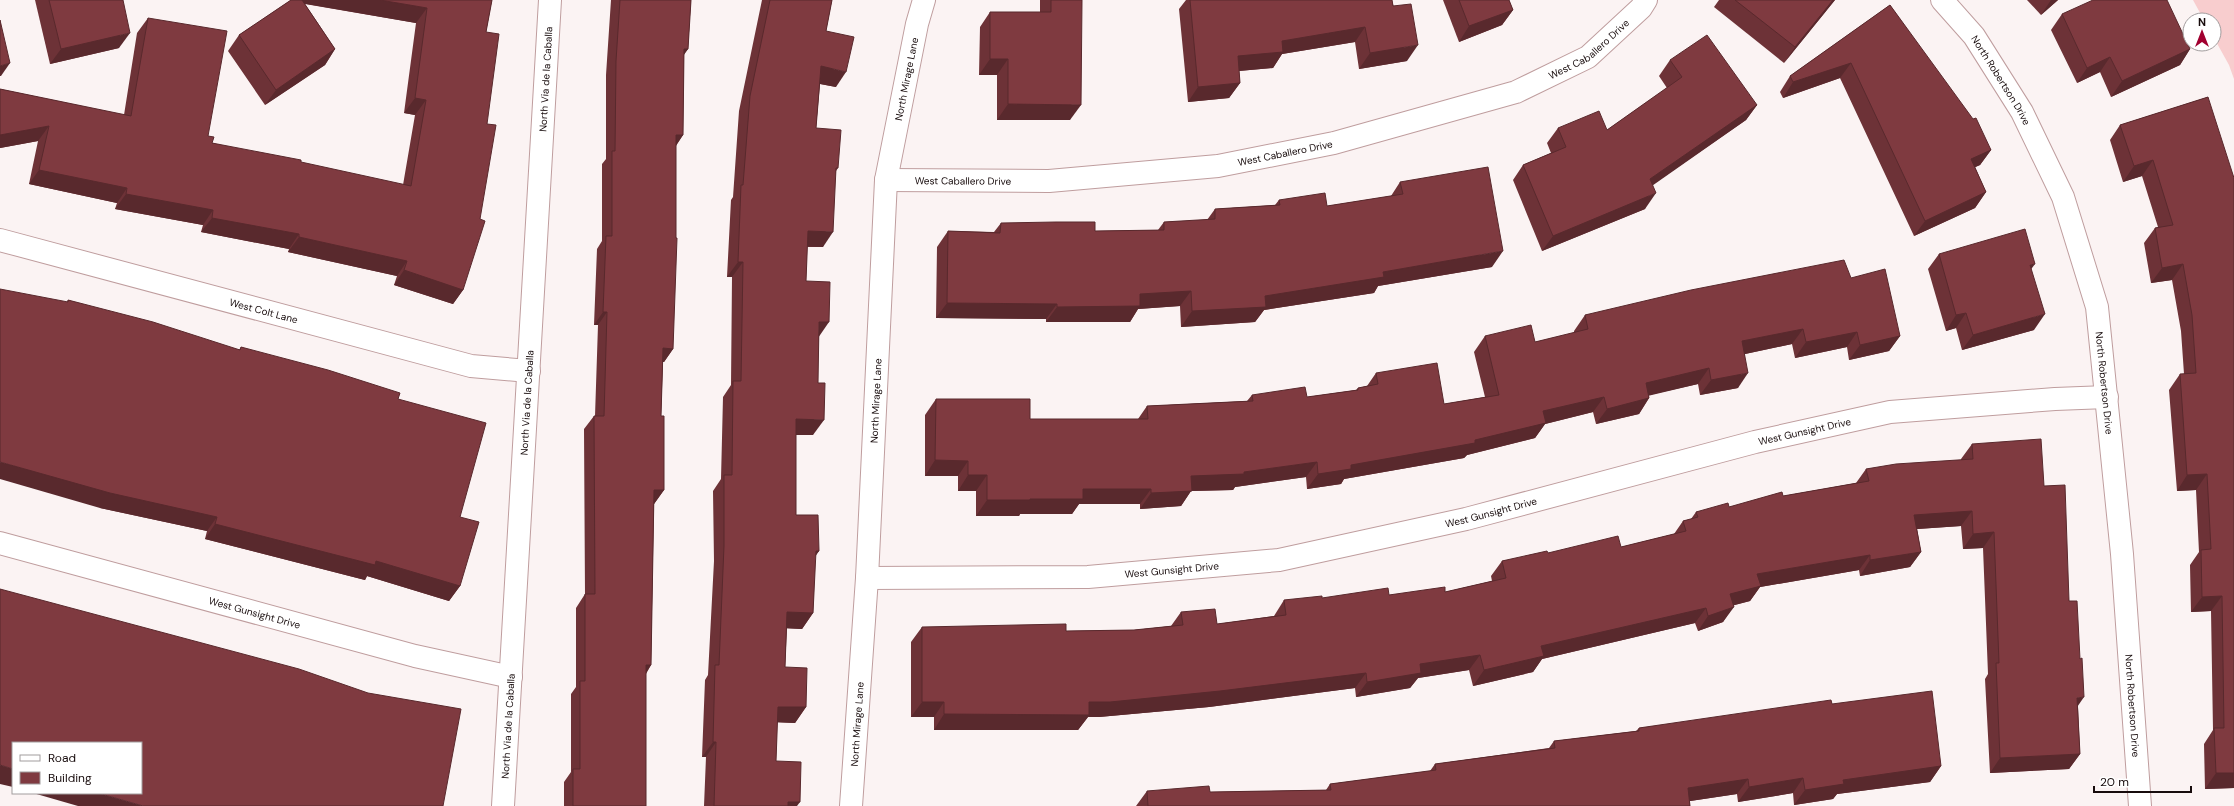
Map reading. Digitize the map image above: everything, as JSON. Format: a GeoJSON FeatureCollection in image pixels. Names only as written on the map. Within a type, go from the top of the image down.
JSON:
{"type":"FeatureCollection","features":[{"type":"Feature","properties":{"kind":"street","name":"North Via de la Caballa"},"geometry":{"type":"LineString","coordinates":[[503,806],[529,371],[535,232],[550,0]]}},
{"type":"Feature","properties":{"kind":"street","name":"North Mirage Lane"},"geometry":{"type":"LineString","coordinates":[[851,806],[867,578],[886,180],[917,24],[924,0]]}},
{"type":"Feature","properties":{"kind":"street","name":"West Caballero Drive"},"geometry":{"type":"LineString","coordinates":[[886,180],[1049,181],[1218,166],[1334,143],[1516,92],[1588,57],[1641,8],[1646,0]]}},
{"type":"Feature","properties":{"kind":"street","name":"North Robertson Drive"},"geometry":{"type":"LineString","coordinates":[[1942,0],[1974,36],[2022,112],[2063,197],[2097,307],[2122,554],[2140,806]]}},
{"type":"Feature","properties":{"kind":"street","name":"West Colt Lane"},"geometry":{"type":"LineString","coordinates":[[0,240],[470,366],[529,371]]}},
{"type":"Feature","properties":{"kind":"street","name":"West Gunsight Drive"},"geometry":{"type":"LineString","coordinates":[[867,578],[1088,577],[1279,560],[1466,519],[1755,442],[1890,412],[2055,399],[2107,397]]}},
{"type":"Feature","properties":{"kind":"street","name":"West Gunsight Drive"},"geometry":{"type":"LineString","coordinates":[[0,543],[415,656],[511,676]]}},
{"type":"Feature","properties":{"kind":"shaded area"},"geometry":{"type":"Polygon","coordinates":[[[2193,0],[2234,0],[2234,79],[2229,65],[2222,52],[2222,12],[2200,12],[2193,0]]]}},
{"type":"Feature","properties":{"kind":"building"},"geometry":{"type":"Polygon","coordinates":[[[49,0],[123,0],[130,33],[61,49],[49,0]]]}},
{"type":"Feature","properties":{"kind":"building"},"geometry":{"type":"Polygon","coordinates":[[[291,0],[302,0],[335,49],[276,90],[239,35],[291,0]]]}},
{"type":"Feature","properties":{"kind":"building"},"geometry":{"type":"Polygon","coordinates":[[[380,0],[492,0],[486,32],[499,34],[487,124],[496,125],[480,219],[485,221],[463,290],[404,270],[407,261],[299,237],[299,234],[212,218],[213,210],[126,194],[127,188],[39,170],[49,126],[0,135],[0,89],[131,116],[148,18],[227,31],[208,136],[214,137],[212,143],[301,160],[301,162],[411,186],[426,100],[415,98],[427,8],[380,0]]]}},
{"type":"Feature","properties":{"kind":"building"},"geometry":{"type":"Polygon","coordinates":[[[620,0],[691,0],[688,49],[684,49],[683,135],[676,135],[677,238],[673,349],[663,348],[661,416],[664,416],[664,490],[654,490],[651,665],[646,665],[646,806],[573,806],[573,769],[580,769],[580,681],[585,681],[585,594],[595,594],[594,416],[604,416],[607,312],[603,312],[606,236],[612,236],[612,151],[615,151],[616,61],[620,0]]]}},
{"type":"Feature","properties":{"kind":"building"},"geometry":{"type":"Polygon","coordinates":[[[770,0],[832,0],[826,31],[854,37],[846,72],[821,66],[816,128],[841,130],[838,168],[836,168],[833,232],[808,231],[806,281],[830,282],[829,322],[819,322],[818,383],[825,383],[824,420],[796,419],[796,515],[818,515],[819,551],[816,551],[813,613],[787,612],[785,667],[807,668],[806,707],[778,707],[776,761],[801,762],[800,802],[788,802],[788,806],[714,806],[716,742],[713,742],[715,665],[719,665],[724,546],[724,475],[732,475],[733,381],[741,381],[743,262],[738,262],[741,185],[743,185],[750,96],[770,0]]]}},
{"type":"Feature","properties":{"kind":"building"},"geometry":{"type":"Polygon","coordinates":[[[1051,0],[1082,0],[1081,105],[1008,104],[1008,59],[990,59],[990,12],[1051,12],[1051,0]]]}},
{"type":"Feature","properties":{"kind":"building"},"geometry":{"type":"Polygon","coordinates":[[[1190,0],[1392,0],[1393,6],[1411,4],[1418,45],[1370,53],[1365,27],[1282,41],[1283,52],[1238,56],[1240,83],[1198,87],[1190,0]]]}},
{"type":"Feature","properties":{"kind":"building"},"geometry":{"type":"Polygon","coordinates":[[[1459,0],[1509,0],[1513,10],[1469,26],[1459,0]]]}},
{"type":"Feature","properties":{"kind":"building"},"geometry":{"type":"Polygon","coordinates":[[[1735,0],[1833,0],[1795,47],[1735,0]]]}},
{"type":"Feature","properties":{"kind":"building"},"geometry":{"type":"Polygon","coordinates":[[[2093,0],[2167,0],[2182,32],[2182,52],[2184,52],[2122,81],[2110,57],[2087,68],[2062,14],[2093,0]]]}},
{"type":"Feature","properties":{"kind":"building"},"geometry":{"type":"Polygon","coordinates":[[[1890,5],[1973,119],[1976,118],[1991,150],[1971,159],[1986,192],[1925,221],[1851,63],[1793,82],[1790,76],[1890,5]]]}},
{"type":"Feature","properties":{"kind":"building"},"geometry":{"type":"Polygon","coordinates":[[[0,20],[10,63],[0,66],[0,20]]]}},
{"type":"Feature","properties":{"kind":"building"},"geometry":{"type":"Polygon","coordinates":[[[1707,35],[1757,105],[1650,179],[1656,193],[1553,236],[1523,165],[1566,147],[1558,128],[1599,111],[1607,130],[1682,77],[1670,60],[1707,35]]]}},
{"type":"Feature","properties":{"kind":"building"},"geometry":{"type":"Polygon","coordinates":[[[2208,97],[2234,178],[2234,773],[2216,773],[2214,728],[2224,728],[2222,596],[2202,597],[2201,550],[2211,549],[2207,474],[2187,475],[2180,374],[2196,373],[2192,315],[2183,264],[2162,268],[2155,228],[2173,225],[2153,160],[2134,166],[2120,125],[2208,97]]]}},
{"type":"Feature","properties":{"kind":"building"},"geometry":{"type":"Polygon","coordinates":[[[1488,167],[1503,251],[1383,272],[1384,277],[1265,296],[1266,307],[1192,311],[1191,291],[1140,294],[1140,306],[1057,307],[1057,304],[947,303],[948,231],[1000,233],[1001,223],[1056,222],[1095,222],[1095,231],[1164,230],[1164,222],[1215,219],[1215,209],[1280,205],[1279,200],[1325,193],[1327,206],[1403,194],[1400,182],[1488,167]]]}},
{"type":"Feature","properties":{"kind":"building"},"geometry":{"type":"Polygon","coordinates":[[[2025,229],[2035,264],[2030,265],[2045,314],[1973,335],[1966,313],[1956,315],[1939,254],[2025,229]]]}},
{"type":"Feature","properties":{"kind":"building"},"geometry":{"type":"Polygon","coordinates":[[[1844,260],[1851,278],[1885,269],[1900,336],[1860,345],[1857,332],[1806,342],[1803,329],[1742,341],[1748,373],[1711,380],[1709,368],[1646,383],[1649,398],[1607,409],[1604,397],[1543,411],[1546,423],[1475,440],[1475,443],[1351,465],[1351,469],[1318,474],[1317,462],[1244,472],[1244,474],[1191,476],[1192,491],[1151,493],[1151,489],[1083,489],[1083,499],[987,500],[987,475],[968,475],[968,461],[935,460],[936,399],[1030,399],[1030,419],[1148,419],[1147,406],[1253,401],[1252,395],[1305,387],[1307,397],[1358,390],[1358,388],[1378,384],[1376,373],[1437,363],[1444,404],[1499,395],[1485,336],[1531,325],[1535,342],[1588,329],[1585,315],[1691,290],[1844,260]]]}},
{"type":"Feature","properties":{"kind":"building"},"geometry":{"type":"Polygon","coordinates":[[[0,289],[68,302],[68,300],[153,322],[240,350],[241,347],[328,370],[400,393],[398,399],[486,423],[460,517],[479,522],[460,586],[376,561],[375,565],[215,524],[217,517],[110,493],[0,462],[0,289]]]}},
{"type":"Feature","properties":{"kind":"building"},"geometry":{"type":"Polygon","coordinates":[[[2041,439],[2044,486],[2065,485],[2069,601],[2077,601],[2080,659],[2082,658],[2084,697],[2077,698],[2080,754],[2000,758],[1996,663],[1999,663],[1994,532],[1973,534],[1972,511],[1914,515],[1921,552],[1870,560],[1870,555],[1757,574],[1761,586],[1730,594],[1734,607],[1708,616],[1706,608],[1541,646],[1544,656],[1484,670],[1480,655],[1420,664],[1421,673],[1367,682],[1366,673],[1220,691],[1110,702],[1089,702],[1089,715],[944,714],[944,702],[922,702],[922,627],[1066,624],[1066,631],[1134,630],[1183,625],[1181,612],[1215,609],[1217,624],[1286,615],[1284,600],[1322,596],[1322,598],[1388,588],[1389,595],[1445,587],[1445,592],[1506,578],[1502,561],[1547,551],[1548,553],[1618,536],[1621,547],[1686,531],[1683,521],[1698,517],[1696,512],[1728,503],[1729,507],[1782,492],[1783,496],[1869,481],[1866,469],[1896,464],[1973,459],[1972,444],[2041,439]]]}},
{"type":"Feature","properties":{"kind":"building"},"geometry":{"type":"Polygon","coordinates":[[[0,589],[299,669],[368,693],[461,709],[443,806],[143,806],[101,794],[142,794],[142,742],[12,742],[12,769],[0,765],[0,589]]]}},
{"type":"Feature","properties":{"kind":"building"},"geometry":{"type":"Polygon","coordinates":[[[1932,691],[1941,766],[1843,780],[1844,784],[1805,790],[1803,778],[1749,787],[1748,779],[1688,788],[1690,806],[1148,806],[1147,791],[1209,786],[1210,792],[1331,790],[1330,784],[1436,770],[1435,764],[1555,748],[1554,741],[1639,731],[1639,728],[1831,700],[1832,704],[1932,691]]]}}]}
